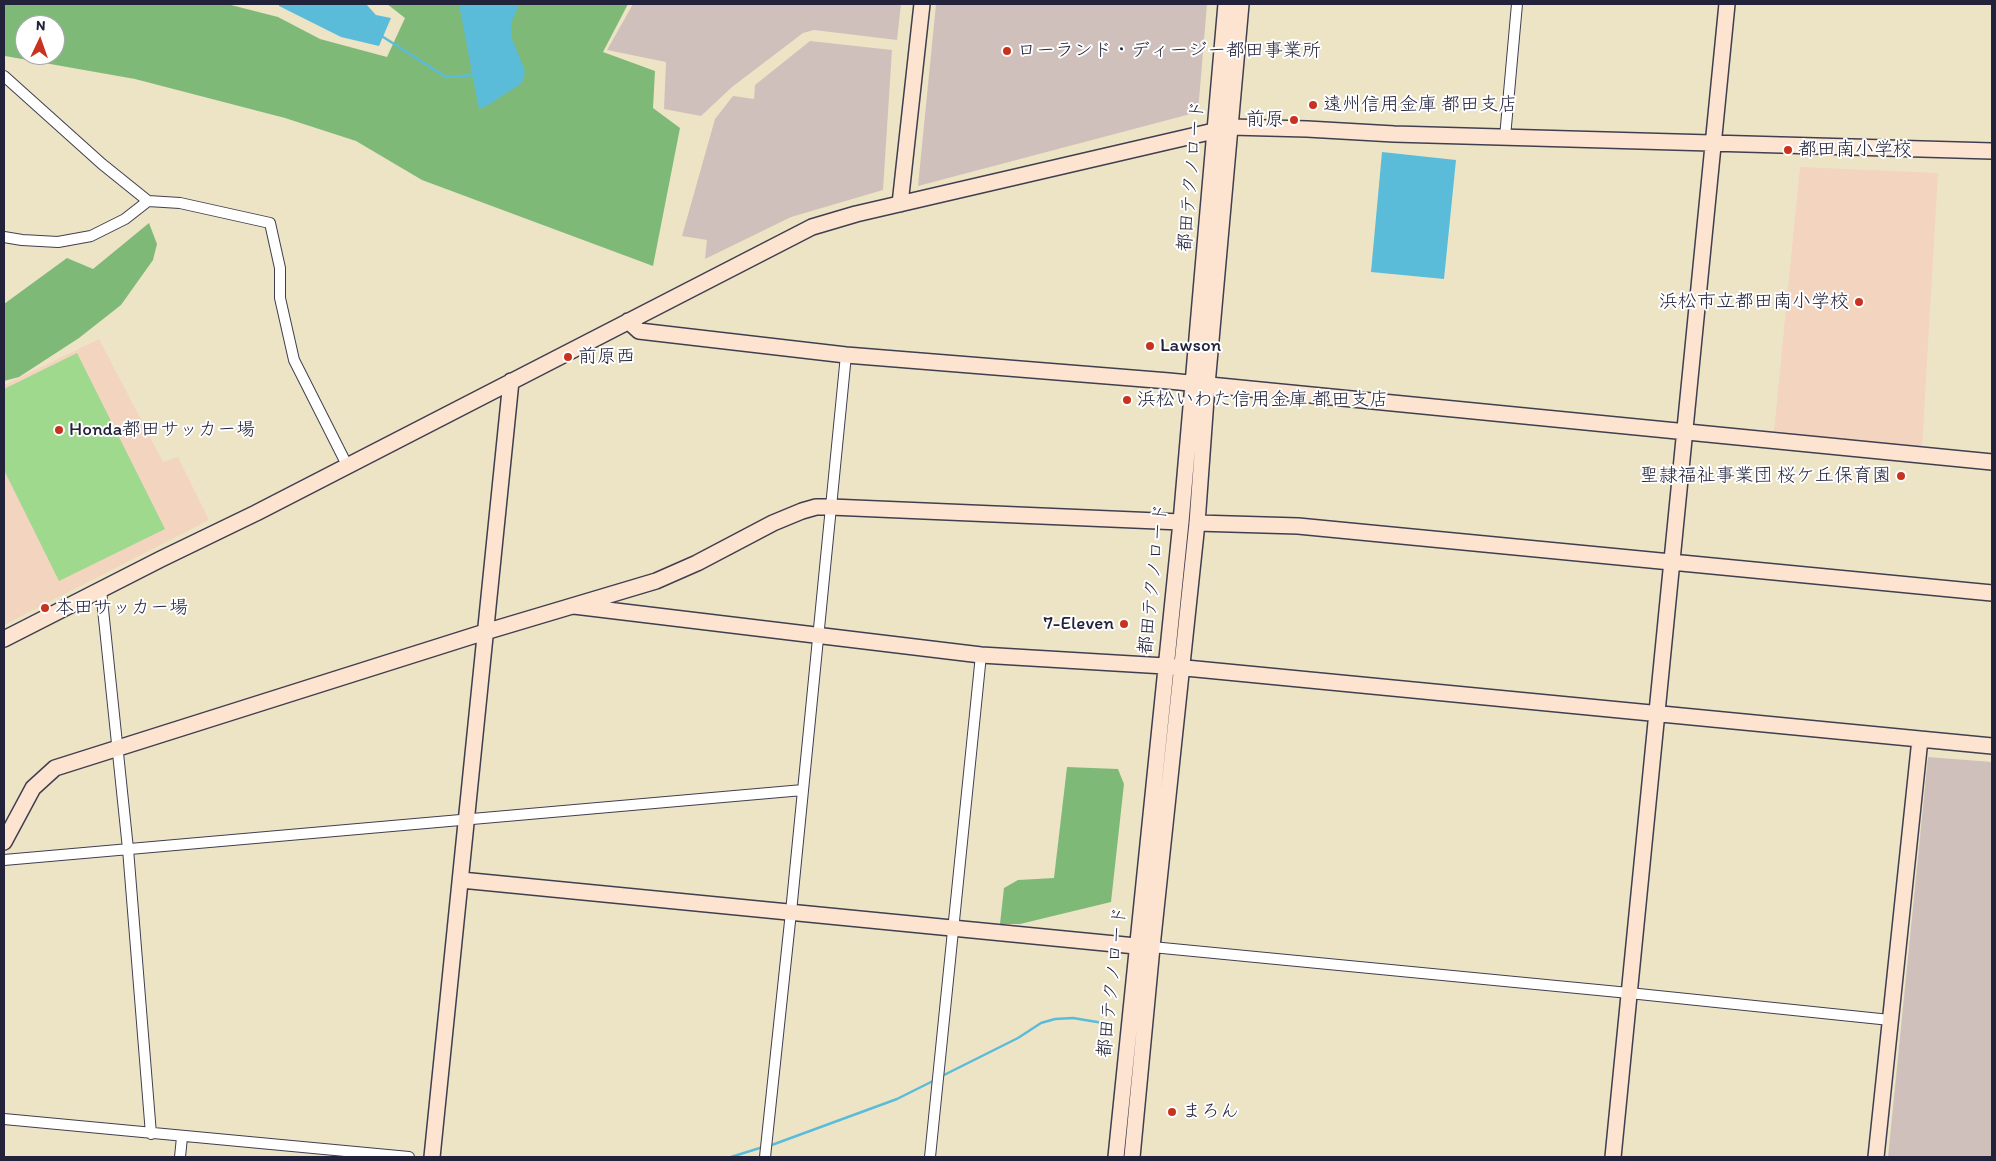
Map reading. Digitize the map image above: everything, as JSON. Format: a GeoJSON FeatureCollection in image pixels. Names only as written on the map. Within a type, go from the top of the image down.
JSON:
{"type":"FeatureCollection","features":[{"type":"Feature","properties":{"kind":"street"},"geometry":{"type":"LineString","coordinates":[[900,204],[922,4]]}},
{"type":"Feature","properties":{"kind":"street","name":"都田テクノロード"},"geometry":{"type":"LineString","coordinates":[[1223,129],[1226,4]]}},
{"type":"Feature","properties":{"kind":"street","name":"都田テクノロード"},"geometry":{"type":"LineString","coordinates":[[1132,1157],[1145,947],[1166,666],[1180,522],[1200,384],[1223,129],[1241,4]]}},
{"type":"Feature","properties":{"kind":"street"},"geometry":{"type":"LineString","coordinates":[[1505,137],[1517,4]]}},
{"type":"Feature","properties":{"kind":"street"},"geometry":{"type":"LineString","coordinates":[[1612,1157],[1727,4]]}},
{"type":"Feature","properties":{"kind":"street"},"geometry":{"type":"LineString","coordinates":[[4,76],[102,164],[148,202],[180,203],[270,222],[280,268],[280,298],[294,360],[347,465]]}},
{"type":"Feature","properties":{"kind":"street"},"geometry":{"type":"LineString","coordinates":[[4,639],[256,513],[812,227],[856,214],[1223,129],[1308,129],[1394,134],[1992,151]]}},
{"type":"Feature","properties":{"kind":"street"},"geometry":{"type":"LineString","coordinates":[[4,237],[58,242],[92,236],[125,219],[148,202]]}},
{"type":"Feature","properties":{"kind":"street"},"geometry":{"type":"LineString","coordinates":[[628,321],[639,331],[846,355],[1200,384],[1992,462]]}},
{"type":"Feature","properties":{"kind":"street"},"geometry":{"type":"LineString","coordinates":[[765,1157],[846,355]]}},
{"type":"Feature","properties":{"kind":"street"},"geometry":{"type":"LineString","coordinates":[[432,1157],[511,381]]}},
{"type":"Feature","properties":{"kind":"street","name":"都田テクノロード"},"geometry":{"type":"LineString","coordinates":[[1116,1157],[1182,667],[1197,523],[1200,384]]}},
{"type":"Feature","properties":{"kind":"street"},"geometry":{"type":"LineString","coordinates":[[4,842],[33,788],[55,768],[485,632],[656,581],[697,563],[773,523],[816,507],[1180,522]]}},
{"type":"Feature","properties":{"kind":"street"},"geometry":{"type":"LineString","coordinates":[[1197,523],[1298,526],[1992,593]]}},
{"type":"Feature","properties":{"kind":"street"},"geometry":{"type":"LineString","coordinates":[[101,590],[128,849],[151,1134]]}},
{"type":"Feature","properties":{"kind":"street"},"geometry":{"type":"LineString","coordinates":[[574,606],[981,655],[1182,667],[1992,746]]}},
{"type":"Feature","properties":{"kind":"street"},"geometry":{"type":"LineString","coordinates":[[930,1157],[981,655]]}},
{"type":"Feature","properties":{"kind":"street"},"geometry":{"type":"LineString","coordinates":[[1876,1157],[1920,739]]}},
{"type":"Feature","properties":{"kind":"street"},"geometry":{"type":"LineString","coordinates":[[4,860],[803,790]]}},
{"type":"Feature","properties":{"kind":"street"},"geometry":{"type":"LineString","coordinates":[[461,880],[1890,1020]]}},
{"type":"Feature","properties":{"kind":"street"},"geometry":{"type":"LineString","coordinates":[[4,1119],[409,1157]]}},
{"type":"Feature","properties":{"kind":"street"},"geometry":{"type":"LineString","coordinates":[[180,1157],[182,1137]]}},
{"type":"Feature","properties":{"kind":"shaded area"},"geometry":{"type":"Polygon","coordinates":[[[633,4],[901,4],[897,40],[814,30],[803,33],[732,87],[701,116],[664,109],[666,62],[607,50],[633,4]]]}},
{"type":"Feature","properties":{"kind":"shaded area"},"geometry":{"type":"Polygon","coordinates":[[[936,4],[1207,4],[1198,112],[918,186],[936,4]]]}},
{"type":"Feature","properties":{"kind":"shaded area"},"geometry":{"type":"Polygon","coordinates":[[[810,41],[892,50],[883,190],[791,217],[705,259],[707,240],[682,236],[715,119],[733,96],[754,99],[755,85],[810,41]]]}},
{"type":"Feature","properties":{"kind":"shaded area","name":"浜松市立都田南小学校"},"geometry":{"type":"Polygon","coordinates":[[[1800,167],[1938,173],[1922,448],[1774,431],[1800,167]]]}},
{"type":"Feature","properties":{"kind":"shaded area","name":"Honda都田サッカー場"},"geometry":{"type":"Polygon","coordinates":[[[99,339],[163,462],[178,457],[209,520],[4,625],[4,385],[99,339]]]}},
{"type":"Feature","properties":{"kind":"shaded area"},"geometry":{"type":"Polygon","coordinates":[[[1928,757],[1992,762],[1992,1157],[1888,1157],[1928,757]]]}},
{"type":"Feature","properties":{"kind":"green space"},"geometry":{"type":"Polygon","coordinates":[[[4,4],[227,4],[278,17],[320,39],[387,57],[405,18],[387,4],[628,4],[603,52],[655,71],[653,108],[680,128],[653,266],[422,180],[356,141],[285,118],[135,79],[56,65],[65,65],[65,15],[15,15],[15,58],[5,56],[4,4]]]}},
{"type":"Feature","properties":{"kind":"green space"},"geometry":{"type":"Polygon","coordinates":[[[149,223],[157,244],[153,260],[121,305],[79,338],[19,377],[4,381],[4,304],[67,258],[93,269],[149,223]]]}},
{"type":"Feature","properties":{"kind":"green space","name":"Honda都田サッカー場"},"geometry":{"type":"Polygon","coordinates":[[[77,353],[165,529],[59,581],[4,470],[4,389],[77,353]]]}},
{"type":"Feature","properties":{"kind":"green space"},"geometry":{"type":"Polygon","coordinates":[[[1067,767],[1118,769],[1124,784],[1111,902],[1020,924],[1000,924],[1004,888],[1018,880],[1054,878],[1067,767]]]}},
{"type":"Feature","properties":{"kind":"water"},"geometry":{"type":"Polygon","coordinates":[[[279,4],[366,4],[376,15],[391,18],[379,46],[341,37],[279,6],[279,4]]]}},
{"type":"Feature","properties":{"kind":"water"},"geometry":{"type":"Polygon","coordinates":[[[459,4],[519,4],[511,24],[512,39],[525,71],[522,83],[479,109],[459,4]]]}},
{"type":"Feature","properties":{"kind":"water"},"geometry":{"type":"Polygon","coordinates":[[[1382,152],[1456,160],[1444,279],[1371,272],[1382,152]]]}},
{"type":"Feature","properties":{"kind":"waterway"},"geometry":{"type":"LineString","coordinates":[[380,35],[446,77],[475,75]]}},
{"type":"Feature","properties":{"kind":"waterway"},"geometry":{"type":"LineString","coordinates":[[942,1076],[1018,1038],[1041,1023],[1055,1019],[1073,1018],[1103,1023]]}},
{"type":"Feature","properties":{"kind":"waterway"},"geometry":{"type":"LineString","coordinates":[[769,1146],[897,1099],[935,1080]]}},
{"type":"Feature","properties":{"kind":"waterway"},"geometry":{"type":"LineString","coordinates":[[731,1157],[763,1147]]}},
{"type":"Feature","properties":{"kind":"place","name":"ローランド・ディージー都田事業所"},"geometry":{"type":"Point","coordinates":[1007,51]}},
{"type":"Feature","properties":{"kind":"place","name":"遠州信用金庫 都田支店"},"geometry":{"type":"Point","coordinates":[1313,105]}},
{"type":"Feature","properties":{"kind":"place","name":"前原"},"geometry":{"type":"Point","coordinates":[1294,120]}},
{"type":"Feature","properties":{"kind":"place","name":"都田南小学校"},"geometry":{"type":"Point","coordinates":[1788,150]}},
{"type":"Feature","properties":{"kind":"place","name":"浜松市立都田南小学校"},"geometry":{"type":"Point","coordinates":[1859,302]}},
{"type":"Feature","properties":{"kind":"place","name":"Lawson"},"geometry":{"type":"Point","coordinates":[1150,346]}},
{"type":"Feature","properties":{"kind":"place","name":"前原西"},"geometry":{"type":"Point","coordinates":[568,357]}},
{"type":"Feature","properties":{"kind":"place","name":"浜松いわた信用金庫 都田支店"},"geometry":{"type":"Point","coordinates":[1127,400]}},
{"type":"Feature","properties":{"kind":"place","name":"Honda都田サッカー場"},"geometry":{"type":"Point","coordinates":[59,430]}},
{"type":"Feature","properties":{"kind":"place","name":"聖隷福祉事業団 桜ケ丘保育園"},"geometry":{"type":"Point","coordinates":[1901,476]}},
{"type":"Feature","properties":{"kind":"place","name":"本田サッカー場"},"geometry":{"type":"Point","coordinates":[45,608]}},
{"type":"Feature","properties":{"kind":"place","name":"7-Eleven"},"geometry":{"type":"Point","coordinates":[1124,624]}},
{"type":"Feature","properties":{"kind":"place","name":"まろん"},"geometry":{"type":"Point","coordinates":[1172,1112]}}]}
